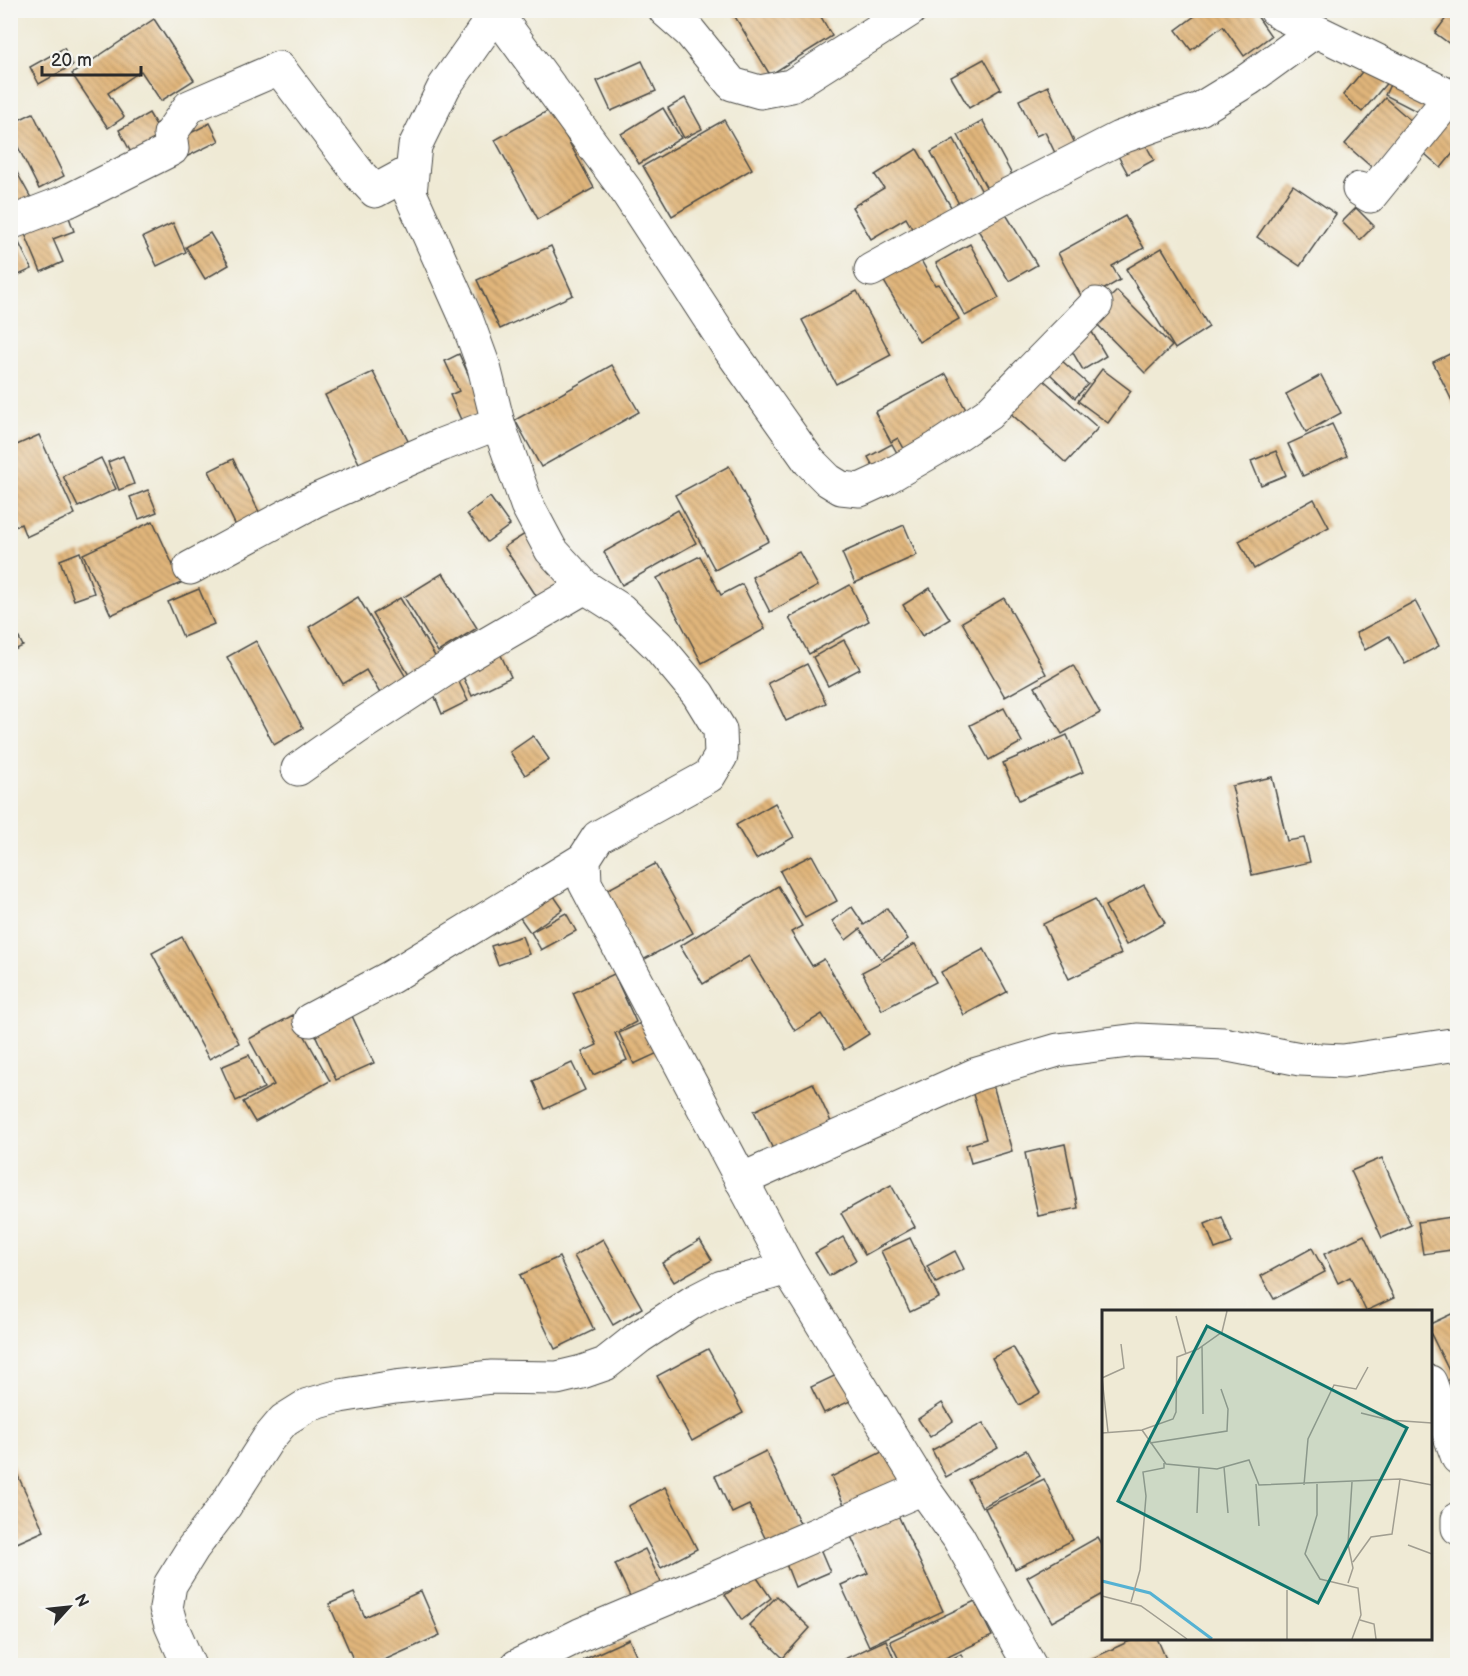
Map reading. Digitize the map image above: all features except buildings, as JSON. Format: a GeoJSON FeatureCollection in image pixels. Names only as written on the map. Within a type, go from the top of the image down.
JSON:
{"type":"FeatureCollection","features":[{"type":"Feature","properties":{"kind":"street"},"geometry":{"type":"LineString","coordinates":[[665,10],[690,32],[732,84],[760,92],[791,87],[910,10]]}},
{"type":"Feature","properties":{"kind":"street"},"geometry":{"type":"LineString","coordinates":[[1276,10],[1454,98],[1370,196],[1359,189]]}},
{"type":"Feature","properties":{"kind":"street"},"geometry":{"type":"LineString","coordinates":[[310,1020],[392,977],[584,859],[598,837],[709,776],[722,756],[720,730],[698,694],[658,646],[621,610],[585,587],[551,550],[527,505],[498,423],[484,367],[470,328],[410,193],[415,146],[444,87],[497,12],[625,189],[726,344],[809,461],[828,480],[841,488],[860,490],[884,479],[937,448],[988,414],[1096,304]]}},
{"type":"Feature","properties":{"kind":"street"},"geometry":{"type":"LineString","coordinates":[[871,270],[1000,199],[1119,138],[1200,109],[1249,80],[1315,31]]}},
{"type":"Feature","properties":{"kind":"street"},"geometry":{"type":"LineString","coordinates":[[10,223],[70,200],[172,149],[170,134],[189,106],[279,68],[360,175],[375,190],[412,171]]}},
{"type":"Feature","properties":{"kind":"street"},"geometry":{"type":"LineString","coordinates":[[190,568],[314,501],[498,423]]}},
{"type":"Feature","properties":{"kind":"street"},"geometry":{"type":"LineString","coordinates":[[298,769],[463,658],[585,587]]}},
{"type":"Feature","properties":{"kind":"street"},"geometry":{"type":"LineString","coordinates":[[584,859],[585,883],[788,1268],[923,1488],[958,1537],[1030,1665]]}},
{"type":"Feature","properties":{"kind":"street"},"geometry":{"type":"LineString","coordinates":[[741,1180],[977,1074],[1058,1050],[1137,1040],[1223,1044],[1300,1059],[1343,1061],[1458,1044]]}},
{"type":"Feature","properties":{"kind":"street"},"geometry":{"type":"LineString","coordinates":[[189,1665],[166,1608],[170,1585],[268,1439],[284,1420],[308,1405],[340,1395],[492,1377],[556,1378],[582,1372],[605,1364],[639,1337],[712,1292],[788,1268]]}},
{"type":"Feature","properties":{"kind":"street"},"geometry":{"type":"LineString","coordinates":[[1432,1385],[1458,1458]]}},
{"type":"Feature","properties":{"kind":"street"},"geometry":{"type":"LineString","coordinates":[[517,1665],[580,1635],[923,1488]]}},
{"type":"Feature","properties":{"kind":"street"},"geometry":{"type":"LineString","coordinates":[[1458,1519],[1458,1528]]}}]}
